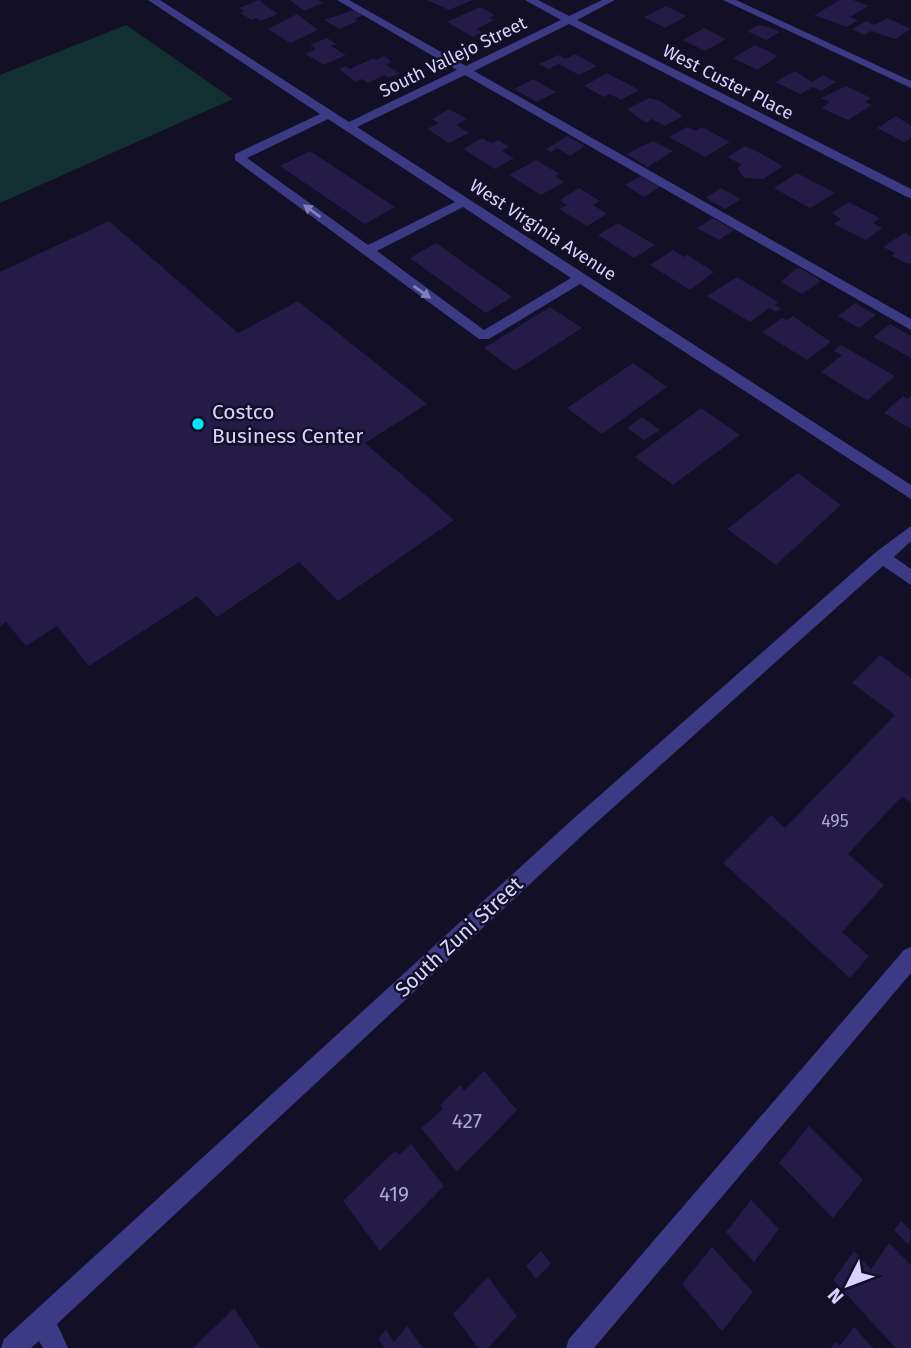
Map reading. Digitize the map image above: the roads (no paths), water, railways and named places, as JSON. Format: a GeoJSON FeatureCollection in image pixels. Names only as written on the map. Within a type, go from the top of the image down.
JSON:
{"type":"FeatureCollection","features":[{"type":"Feature","properties":{"kind":"street","name":"West Virginia Avenue"},"geometry":{"type":"LineString","coordinates":[[153,0],[911,493]]}},
{"type":"Feature","properties":{"kind":"street"},"geometry":{"type":"LineString","coordinates":[[342,0],[911,325]]}},
{"type":"Feature","properties":{"kind":"street","name":"West Custer Place"},"geometry":{"type":"LineString","coordinates":[[530,0],[911,194]]}},
{"type":"Feature","properties":{"kind":"street","name":"South Vallejo Street"},"geometry":{"type":"LineString","coordinates":[[349,127],[610,0]]}},
{"type":"Feature","properties":{"kind":"street"},"geometry":{"type":"LineString","coordinates":[[728,0],[911,85]]}},
{"type":"Feature","properties":{"kind":"street"},"geometry":{"type":"LineString","coordinates":[[329,114],[239,157],[484,336],[582,278]]}},
{"type":"Feature","properties":{"kind":"street"},"geometry":{"type":"LineString","coordinates":[[367,251],[464,202]]}},
{"type":"Feature","properties":{"kind":"street","name":"South Zuni Street"},"geometry":{"type":"LineString","coordinates":[[13,1348],[580,825],[911,532]]}},
{"type":"Feature","properties":{"kind":"street"},"geometry":{"type":"LineString","coordinates":[[883,557],[911,578]]}},
{"type":"Feature","properties":{"kind":"street"},"geometry":{"type":"LineString","coordinates":[[578,1348],[911,957]]}},
{"type":"Feature","properties":{"kind":"street"},"geometry":{"type":"LineString","coordinates":[[42,1322],[56,1348]]}},
{"type":"Feature","properties":{"kind":"place","name":"Costco Business Center"},"geometry":{"type":"Point","coordinates":[198,424]}}]}
